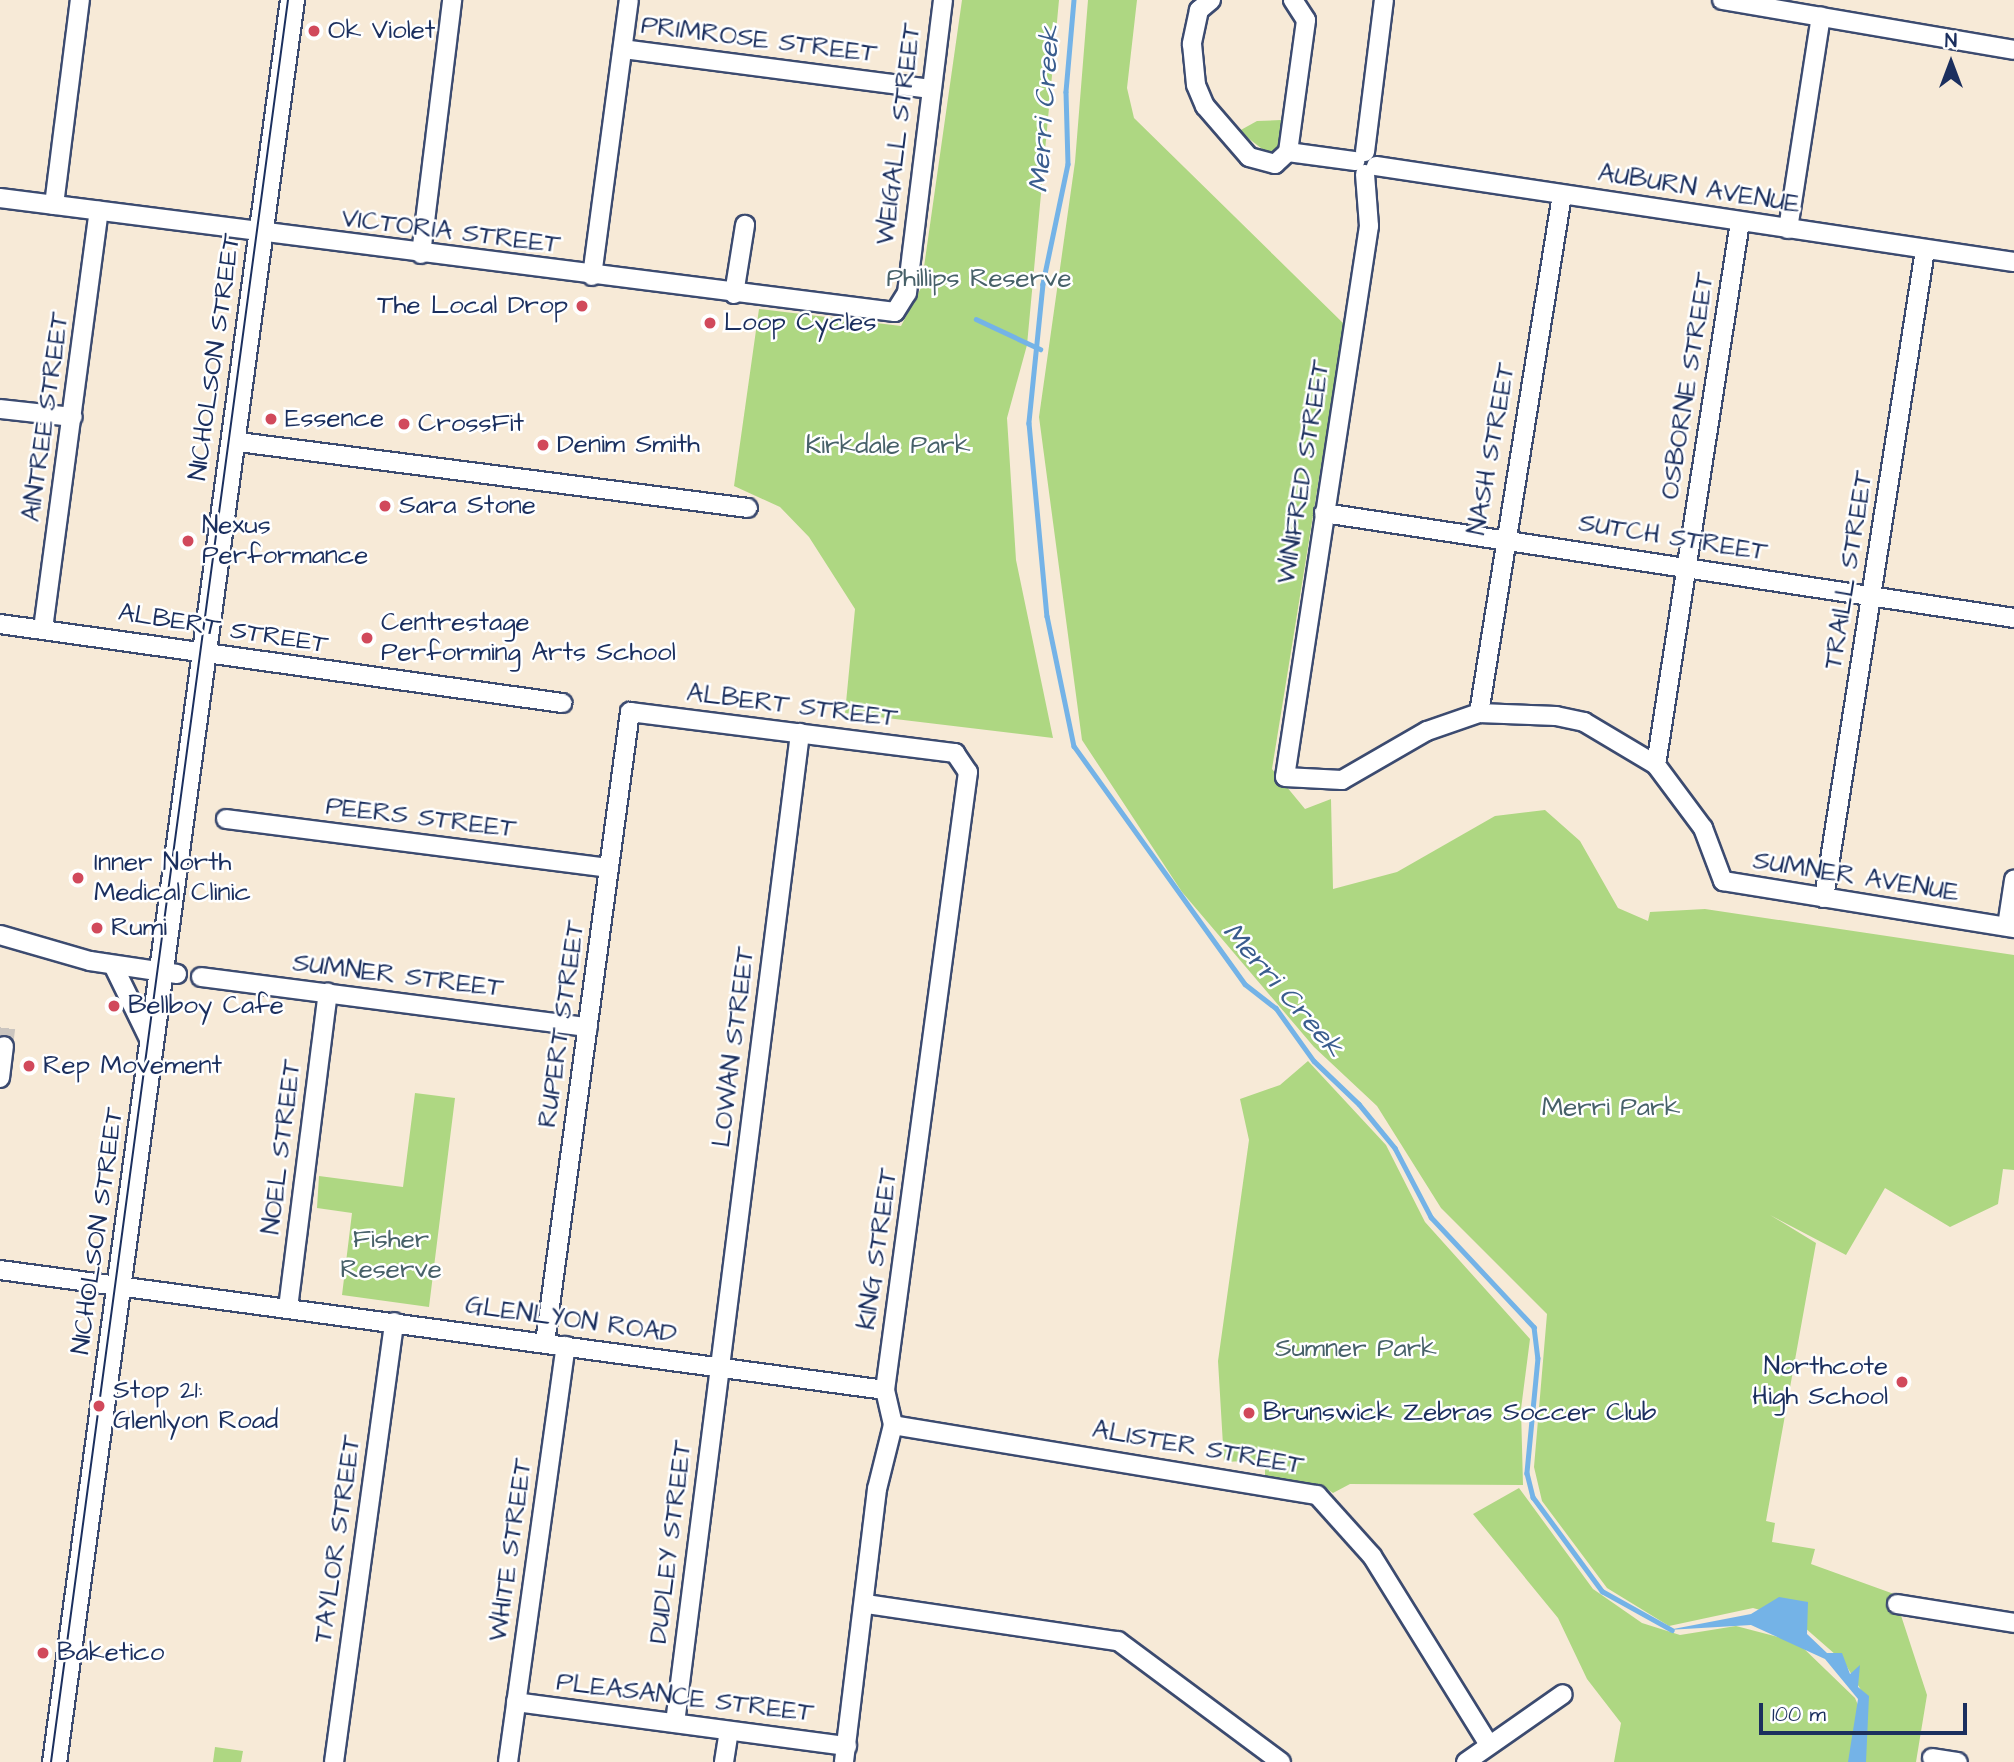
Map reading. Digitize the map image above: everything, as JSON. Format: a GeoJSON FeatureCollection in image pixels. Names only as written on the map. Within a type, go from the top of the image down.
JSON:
{"type":"FeatureCollection","features":[{"type":"Feature","properties":{"kind":"main road","name":"NICHOLSON STREET"},"geometry":{"type":"LineString","coordinates":[[54,1762],[151,1043],[169,972],[203,653],[292,0]]}},
{"type":"Feature","properties":{"kind":"street"},"geometry":{"type":"LineString","coordinates":[[54,205],[80,0]]}},
{"type":"Feature","properties":{"kind":"street"},"geometry":{"type":"LineString","coordinates":[[418,254],[452,0]]}},
{"type":"Feature","properties":{"kind":"street"},"geometry":{"type":"LineString","coordinates":[[592,276],[629,0]]}},
{"type":"Feature","properties":{"kind":"street","name":"WEIGALL STREET"},"geometry":{"type":"LineString","coordinates":[[895,312],[907,293],[943,0]]}},
{"type":"Feature","properties":{"kind":"street"},"geometry":{"type":"LineString","coordinates":[[1211,0],[1199,10],[1191,64],[1206,106],[1249,157],[1275,164],[1287,152],[1306,20],[1293,0]]}},
{"type":"Feature","properties":{"kind":"street","name":"WINIFRED STREET"},"geometry":{"type":"LineString","coordinates":[[1285,777],[1369,226],[1365,163],[1384,0]]}},
{"type":"Feature","properties":{"kind":"street"},"geometry":{"type":"LineString","coordinates":[[1722,0],[2014,50]]}},
{"type":"Feature","properties":{"kind":"street"},"geometry":{"type":"LineString","coordinates":[[1788,229],[1821,17]]}},
{"type":"Feature","properties":{"kind":"street","name":"PRIMROSE STREET"},"geometry":{"type":"LineString","coordinates":[[623,49],[930,89]]}},
{"type":"Feature","properties":{"kind":"street","name":"AUBURN AVENUE"},"geometry":{"type":"LineString","coordinates":[[1287,152],[2014,262]]}},
{"type":"Feature","properties":{"kind":"street","name":"NASH STREET"},"geometry":{"type":"LineString","coordinates":[[1479,713],[1503,539],[1562,195]]}},
{"type":"Feature","properties":{"kind":"street","name":"VICTORIA STREET"},"geometry":{"type":"LineString","coordinates":[[0,198],[418,254],[895,312]]}},
{"type":"Feature","properties":{"kind":"street","name":"AINTREE STREET"},"geometry":{"type":"LineString","coordinates":[[43,629],[99,211]]}},
{"type":"Feature","properties":{"kind":"street","name":"OSBORNE STREET"},"geometry":{"type":"LineString","coordinates":[[1656,765],[1740,222]]}},
{"type":"Feature","properties":{"kind":"street"},"geometry":{"type":"LineString","coordinates":[[734,294],[745,225]]}},
{"type":"Feature","properties":{"kind":"street","name":"TRAILL STREET"},"geometry":{"type":"LineString","coordinates":[[1824,898],[1925,250]]}},
{"type":"Feature","properties":{"kind":"street"},"geometry":{"type":"LineString","coordinates":[[0,409],[73,417]]}},
{"type":"Feature","properties":{"kind":"street"},"geometry":{"type":"LineString","coordinates":[[231,441],[748,508]]}},
{"type":"Feature","properties":{"kind":"street","name":"SUTCH STREET"},"geometry":{"type":"LineString","coordinates":[[1324,513],[1687,566],[2014,618]]}},
{"type":"Feature","properties":{"kind":"street","name":"ALBERT STREET"},"geometry":{"type":"LineString","coordinates":[[0,624],[562,703]]}},
{"type":"Feature","properties":{"kind":"street","name":"SUMNER AVENUE"},"geometry":{"type":"LineString","coordinates":[[1285,777],[1342,780],[1427,731],[1479,713],[1525,711],[1584,722],[1656,765],[1703,828],[1723,881],[2011,927]]}},
{"type":"Feature","properties":{"kind":"street","name":"ALBERT STREET"},"geometry":{"type":"LineString","coordinates":[[630,712],[947,751]]}},
{"type":"Feature","properties":{"kind":"street","name":"RUPERT STREET"},"geometry":{"type":"LineString","coordinates":[[545,1343],[630,712]]}},
{"type":"Feature","properties":{"kind":"street","name":"LOWAN STREET"},"geometry":{"type":"LineString","coordinates":[[720,1367],[800,733]]}},
{"type":"Feature","properties":{"kind":"street","name":"KING STREET"},"geometry":{"type":"LineString","coordinates":[[845,1754],[866,1604],[877,1489],[893,1425],[886,1390],[968,772],[955,753],[947,751]]}},
{"type":"Feature","properties":{"kind":"street","name":"PEERS STREET"},"geometry":{"type":"LineString","coordinates":[[226,819],[609,868]]}},
{"type":"Feature","properties":{"kind":"street"},"geometry":{"type":"LineString","coordinates":[[2011,927],[2014,880]]}},
{"type":"Feature","properties":{"kind":"street"},"geometry":{"type":"LineString","coordinates":[[0,935],[113,965],[169,972]]}},
{"type":"Feature","properties":{"kind":"street"},"geometry":{"type":"LineString","coordinates":[[113,965],[151,1043]]}},
{"type":"Feature","properties":{"kind":"street","name":"SUMNER STREET"},"geometry":{"type":"LineString","coordinates":[[201,977],[588,1027]]}},
{"type":"Feature","properties":{"kind":"street","name":"NOEL STREET"},"geometry":{"type":"LineString","coordinates":[[288,1308],[328,993]]}},
{"type":"Feature","properties":{"kind":"street"},"geometry":{"type":"LineString","coordinates":[[0,1078],[4,1046]]}},
{"type":"Feature","properties":{"kind":"street","name":"GLENLYON ROAD"},"geometry":{"type":"LineString","coordinates":[[0,1270],[886,1390]]}},
{"type":"Feature","properties":{"kind":"street","name":"TAYLOR STREET"},"geometry":{"type":"LineString","coordinates":[[334,1762],[394,1322]]}},
{"type":"Feature","properties":{"kind":"street","name":"WHITE STREET"},"geometry":{"type":"LineString","coordinates":[[508,1762],[566,1346]]}},
{"type":"Feature","properties":{"kind":"street","name":"DUDLEY STREET"},"geometry":{"type":"LineString","coordinates":[[675,1723],[720,1367]]}},
{"type":"Feature","properties":{"kind":"street","name":"ALISTER STREET"},"geometry":{"type":"LineString","coordinates":[[893,1425],[1317,1495],[1372,1556],[1489,1745]]}},
{"type":"Feature","properties":{"kind":"street"},"geometry":{"type":"LineString","coordinates":[[866,1604],[1118,1641],[1281,1762]]}},
{"type":"Feature","properties":{"kind":"street"},"geometry":{"type":"LineString","coordinates":[[1897,1604],[2014,1623]]}},
{"type":"Feature","properties":{"kind":"street"},"geometry":{"type":"LineString","coordinates":[[1466,1762],[1563,1694]]}},
{"type":"Feature","properties":{"kind":"street","name":"PLEASANCE STREET"},"geometry":{"type":"LineString","coordinates":[[516,1702],[729,1731],[845,1754]]}},
{"type":"Feature","properties":{"kind":"street"},"geometry":{"type":"LineString","coordinates":[[724,1762],[729,1731]]}},
{"type":"Feature","properties":{"kind":"street"},"geometry":{"type":"LineString","coordinates":[[1932,1758],[1958,1762]]}},
{"type":"Feature","properties":{"kind":"green space","name":"Kirkdale Park"},"geometry":{"type":"Polygon","coordinates":[[[962,0],[1059,0],[1027,345],[1007,418],[1016,560],[1053,738],[845,713],[855,609],[809,537],[780,507],[734,486],[759,309],[901,326],[921,288],[962,0]]]}},
{"type":"Feature","properties":{"kind":"green space","name":"Merri Park"},"geometry":{"type":"Polygon","coordinates":[[[1088,0],[1137,0],[1127,88],[1134,118],[1344,324],[1272,769],[1305,809],[1331,799],[1333,889],[1397,872],[1495,816],[1545,810],[1580,841],[1618,908],[1648,921],[1650,912],[1705,909],[2014,955],[2014,1170],[2003,1169],[1998,1204],[1950,1227],[1885,1188],[1846,1255],[1770,1215],[1816,1243],[1766,1521],[1775,1523],[1772,1542],[1815,1549],[1811,1564],[1894,1594],[1927,1695],[1916,1762],[1863,1762],[1867,1700],[1844,1662],[1796,1620],[1753,1608],[1669,1626],[1607,1588],[1542,1501],[1534,1467],[1547,1314],[1441,1208],[1377,1106],[1314,1047],[1182,892],[1082,740],[1039,417],[1075,162],[1088,0]]]}},
{"type":"Feature","properties":{"kind":"green space"},"geometry":{"type":"Polygon","coordinates":[[[1281,120],[1281,143],[1270,155],[1239,131],[1257,121],[1281,120]]]}},
{"type":"Feature","properties":{"kind":"green space","name":"Sumner Park"},"geometry":{"type":"Polygon","coordinates":[[[1308,1061],[1386,1145],[1425,1222],[1530,1339],[1521,1409],[1523,1485],[1350,1484],[1333,1493],[1321,1485],[1265,1476],[1265,1460],[1224,1462],[1218,1361],[1249,1140],[1240,1099],[1280,1085],[1308,1061]]]}},
{"type":"Feature","properties":{"kind":"green space","name":"Fisher Reserve"},"geometry":{"type":"Polygon","coordinates":[[[415,1093],[455,1098],[429,1307],[342,1295],[352,1213],[317,1208],[319,1176],[403,1187],[415,1093]]]}},
{"type":"Feature","properties":{"kind":"green space"},"geometry":{"type":"Polygon","coordinates":[[[1519,1488],[1593,1589],[1642,1623],[1680,1635],[1736,1626],[1797,1642],[1855,1698],[1863,1717],[1859,1762],[1614,1762],[1621,1723],[1587,1679],[1558,1618],[1473,1514],[1519,1488]]]}},
{"type":"Feature","properties":{"kind":"green space"},"geometry":{"type":"Polygon","coordinates":[[[215,1747],[243,1751],[241,1762],[213,1762],[215,1747]]]}},
{"type":"Feature","properties":{"kind":"water"},"geometry":{"type":"Polygon","coordinates":[[[1779,1597],[1808,1602],[1807,1634],[1827,1653],[1842,1653],[1850,1674],[1860,1665],[1858,1687],[1869,1696],[1866,1762],[1848,1762],[1858,1699],[1825,1659],[1751,1625],[1668,1630],[1751,1614],[1779,1597]]]}},
{"type":"Feature","properties":{"kind":"waterway","name":"Merri Creek"},"geometry":{"type":"LineString","coordinates":[[1074,0],[1066,92],[1068,164],[1043,284],[1029,423],[1047,616],[1074,746],[1245,984],[1276,1008],[1314,1061],[1359,1104],[1395,1148],[1431,1217],[1534,1327],[1538,1358],[1527,1473],[1533,1497],[1602,1591],[1672,1630]]}},
{"type":"Feature","properties":{"kind":"waterway"},"geometry":{"type":"LineString","coordinates":[[976,319],[1040,349]]}},
{"type":"Feature","properties":{"kind":"tunnel"},"geometry":{"type":"LineString","coordinates":[[4,1046],[7,1022]]}},
{"type":"Feature","properties":{"kind":"tram line"},"geometry":{"type":"LineString","coordinates":[[51,1762],[288,0]]}},
{"type":"Feature","properties":{"kind":"place","name":"Ok Violet"},"geometry":{"type":"Point","coordinates":[314,31]}},
{"type":"Feature","properties":{"kind":"place","name":"The Local Drop"},"geometry":{"type":"Point","coordinates":[582,306]}},
{"type":"Feature","properties":{"kind":"place","name":"Loop Cycles"},"geometry":{"type":"Point","coordinates":[710,323]}},
{"type":"Feature","properties":{"kind":"place","name":"Essence"},"geometry":{"type":"Point","coordinates":[271,419]}},
{"type":"Feature","properties":{"kind":"place","name":"CrossFit"},"geometry":{"type":"Point","coordinates":[404,424]}},
{"type":"Feature","properties":{"kind":"place","name":"Denim Smith"},"geometry":{"type":"Point","coordinates":[543,445]}},
{"type":"Feature","properties":{"kind":"place","name":"Sara Stone"},"geometry":{"type":"Point","coordinates":[385,506]}},
{"type":"Feature","properties":{"kind":"place","name":"Nexus Performance"},"geometry":{"type":"Point","coordinates":[188,541]}},
{"type":"Feature","properties":{"kind":"place","name":"Centrestage Performing Arts School"},"geometry":{"type":"Point","coordinates":[367,638]}},
{"type":"Feature","properties":{"kind":"place","name":"Inner North Medical Clinic"},"geometry":{"type":"Point","coordinates":[78,878]}},
{"type":"Feature","properties":{"kind":"place","name":"Rumi"},"geometry":{"type":"Point","coordinates":[97,928]}},
{"type":"Feature","properties":{"kind":"place","name":"Bellboy Cafe"},"geometry":{"type":"Point","coordinates":[114,1006]}},
{"type":"Feature","properties":{"kind":"place","name":"Rep Movement"},"geometry":{"type":"Point","coordinates":[29,1066]}},
{"type":"Feature","properties":{"kind":"place","name":"Northcote High School"},"geometry":{"type":"Point","coordinates":[1902,1382]}},
{"type":"Feature","properties":{"kind":"place","name":"Stop 21: Glenlyon Road"},"geometry":{"type":"Point","coordinates":[99,1406]}},
{"type":"Feature","properties":{"kind":"place","name":"Brunswick Zebras Soccer Club"},"geometry":{"type":"Point","coordinates":[1249,1413]}},
{"type":"Feature","properties":{"kind":"place","name":"Baketico"},"geometry":{"type":"Point","coordinates":[43,1653]}},
{"type":"Feature","properties":{"kind":"park label","name":"Phillips Reserve"},"geometry":{"type":"Point","coordinates":[979,279]}}]}
